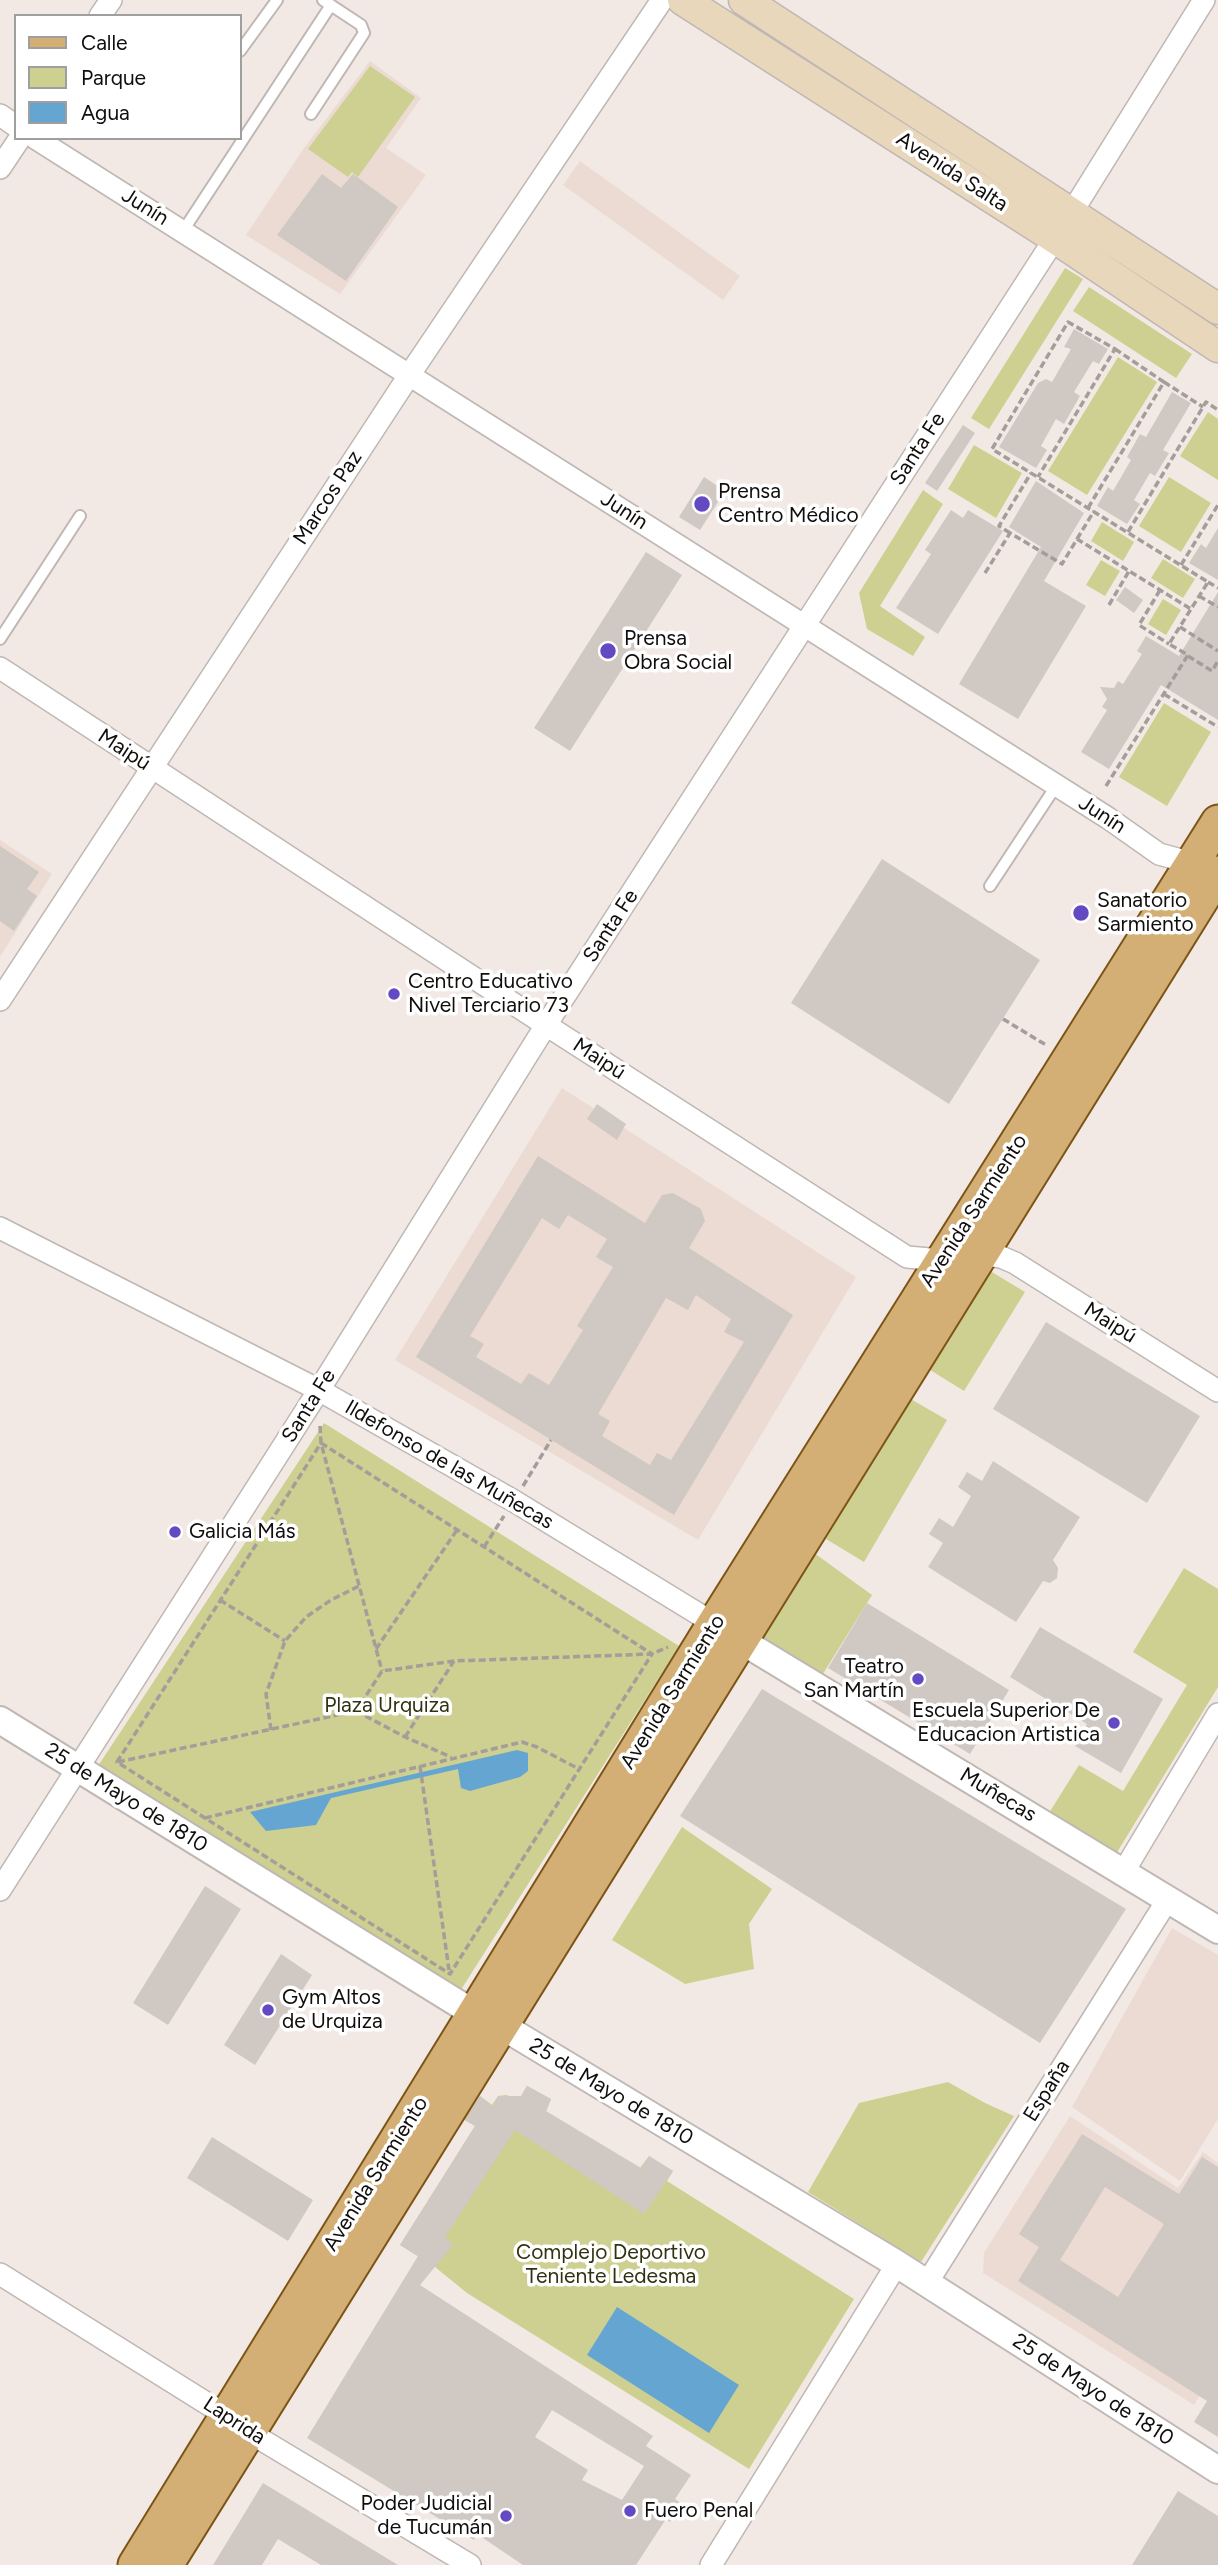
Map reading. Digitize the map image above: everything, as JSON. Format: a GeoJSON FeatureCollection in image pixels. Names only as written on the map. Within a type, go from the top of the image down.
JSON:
{"type":"FeatureCollection","features":[{"type":"Feature","properties":{"kind":"main road","name":"Avenida Salta"},"geometry":{"type":"LineString","coordinates":[[683,0],[1055,238],[1218,347]]}},
{"type":"Feature","properties":{"kind":"main road","name":"Avenida Salta"},"geometry":{"type":"LineString","coordinates":[[744,0],[1218,309]]}},
{"type":"Feature","properties":{"kind":"main road","name":"Avenida Sarmiento"},"geometry":{"type":"LineString","coordinates":[[727,1632],[980,1254],[1209,864],[1218,822]]}},
{"type":"Feature","properties":{"kind":"main road","name":"Avenida Sarmiento"},"geometry":{"type":"LineString","coordinates":[[135,2565],[237,2423],[489,2020],[727,1632],[941,1260],[1070,1060],[1209,864]]}},
{"type":"Feature","properties":{"kind":"main road","name":"Avenida Sarmiento"},"geometry":{"type":"LineString","coordinates":[[166,2565],[237,2423]]}},
{"type":"Feature","properties":{"kind":"street","name":"Marcos Paz"},"geometry":{"type":"LineString","coordinates":[[0,1000],[410,374],[662,0]]}},
{"type":"Feature","properties":{"kind":"street","name":"Santa Fe"},"geometry":{"type":"LineString","coordinates":[[0,1890],[319,1390],[546,1025],[806,627],[875,515],[1072,212],[1204,0]]}},
{"type":"Feature","properties":{"kind":"street"},"geometry":{"type":"LineString","coordinates":[[0,169],[19,140]]}},
{"type":"Feature","properties":{"kind":"street","name":"Junín"},"geometry":{"type":"LineString","coordinates":[[38,140],[410,374],[1159,854],[1209,864]]}},
{"type":"Feature","properties":{"kind":"street","name":"Maipú"},"geometry":{"type":"LineString","coordinates":[[0,668],[907,1257],[941,1260],[980,1254],[1001,1257],[1015,1263],[1218,1391]]}},
{"type":"Feature","properties":{"kind":"street","name":"Ildefonso de las Muñecas"},"geometry":{"type":"LineString","coordinates":[[0,1228],[319,1390],[514,1501],[727,1632]]}},
{"type":"Feature","properties":{"kind":"street","name":"Muñecas"},"geometry":{"type":"LineString","coordinates":[[727,1632],[1218,1930]]}},
{"type":"Feature","properties":{"kind":"street"},"geometry":{"type":"LineString","coordinates":[[1124,1871],[1218,1714]]}},
{"type":"Feature","properties":{"kind":"street","name":"25 de Mayo de 1810"},"geometry":{"type":"LineString","coordinates":[[0,1720],[489,2020],[897,2264],[1218,2470]]}},
{"type":"Feature","properties":{"kind":"street","name":"España"},"geometry":{"type":"LineString","coordinates":[[927,2283],[1168,1899]]}},
{"type":"Feature","properties":{"kind":"street"},"geometry":{"type":"LineString","coordinates":[[711,2565],[897,2264]]}},
{"type":"Feature","properties":{"kind":"street","name":"Laprida"},"geometry":{"type":"LineString","coordinates":[[0,2274],[470,2565]]}},
{"type":"Feature","properties":{"kind":"lane"},"geometry":{"type":"LineString","coordinates":[[242,48],[276,0]]}},
{"type":"Feature","properties":{"kind":"lane"},"geometry":{"type":"LineString","coordinates":[[242,138],[327,3],[361,25],[364,33],[311,114]]}},
{"type":"Feature","properties":{"kind":"lane"},"geometry":{"type":"LineString","coordinates":[[183,232],[241,140]]}},
{"type":"Feature","properties":{"kind":"lane"},"geometry":{"type":"LineString","coordinates":[[0,639],[80,516]]}},
{"type":"Feature","properties":{"kind":"lane"},"geometry":{"type":"LineString","coordinates":[[990,886],[1056,786]]}},
{"type":"Feature","properties":{"kind":"path"},"geometry":{"type":"LineString","coordinates":[[1203,407],[1068,321],[992,449],[1218,588]]}},
{"type":"Feature","properties":{"kind":"path"},"geometry":{"type":"LineString","coordinates":[[1038,477],[1115,349]]}},
{"type":"Feature","properties":{"kind":"path"},"geometry":{"type":"LineString","coordinates":[[1088,508],[1164,382]]}},
{"type":"Feature","properties":{"kind":"path"},"geometry":{"type":"LineString","coordinates":[[1128,532],[1206,402],[1218,410]]}},
{"type":"Feature","properties":{"kind":"path"},"geometry":{"type":"LineString","coordinates":[[1031,473],[999,526],[1062,565],[1094,511]]}},
{"type":"Feature","properties":{"kind":"path"},"geometry":{"type":"LineString","coordinates":[[1181,565],[1218,505]]}},
{"type":"Feature","properties":{"kind":"path"},"geometry":{"type":"LineString","coordinates":[[985,573],[1010,533]]}},
{"type":"Feature","properties":{"kind":"path"},"geometry":{"type":"LineString","coordinates":[[1077,540],[1191,609]]}},
{"type":"Feature","properties":{"kind":"path"},"geometry":{"type":"LineString","coordinates":[[1109,605],[1129,571]]}},
{"type":"Feature","properties":{"kind":"path"},"geometry":{"type":"LineString","coordinates":[[1170,644],[1208,582]]}},
{"type":"Feature","properties":{"kind":"path"},"geometry":{"type":"LineString","coordinates":[[1160,590],[1139,625],[1212,671],[1218,661]]}},
{"type":"Feature","properties":{"kind":"path"},"geometry":{"type":"LineString","coordinates":[[1199,596],[1218,607]]}},
{"type":"Feature","properties":{"kind":"path"},"geometry":{"type":"LineString","coordinates":[[1180,627],[1218,651]]}},
{"type":"Feature","properties":{"kind":"path"},"geometry":{"type":"LineString","coordinates":[[1106,786],[1188,655]]}},
{"type":"Feature","properties":{"kind":"path"},"geometry":{"type":"LineString","coordinates":[[1164,694],[1218,727]]}},
{"type":"Feature","properties":{"kind":"path"},"geometry":{"type":"LineString","coordinates":[[1003,1019],[1070,1060]]}},
{"type":"Feature","properties":{"kind":"path"},"geometry":{"type":"LineString","coordinates":[[319,1390],[321,1443],[382,1671],[356,1711]]}},
{"type":"Feature","properties":{"kind":"path"},"geometry":{"type":"LineString","coordinates":[[321,1443],[652,1654]]}},
{"type":"Feature","properties":{"kind":"path"},"geometry":{"type":"LineString","coordinates":[[117,1762],[321,1443]]}},
{"type":"Feature","properties":{"kind":"path"},"geometry":{"type":"LineString","coordinates":[[376,1650],[457,1530]]}},
{"type":"Feature","properties":{"kind":"path"},"geometry":{"type":"LineString","coordinates":[[271,1730],[266,1694],[285,1642],[306,1617],[359,1586]]}},
{"type":"Feature","properties":{"kind":"path"},"geometry":{"type":"LineString","coordinates":[[220,1600],[285,1642]]}},
{"type":"Feature","properties":{"kind":"path"},"geometry":{"type":"LineString","coordinates":[[382,1671],[454,1661],[652,1654],[677,1642]]}},
{"type":"Feature","properties":{"kind":"path"},"geometry":{"type":"LineString","coordinates":[[450,1974],[652,1654]]}},
{"type":"Feature","properties":{"kind":"path"},"geometry":{"type":"LineString","coordinates":[[405,1737],[454,1661]]}},
{"type":"Feature","properties":{"kind":"path"},"geometry":{"type":"LineString","coordinates":[[117,1762],[356,1711],[453,1758]]}},
{"type":"Feature","properties":{"kind":"path"},"geometry":{"type":"LineString","coordinates":[[205,1818],[522,1742],[579,1769]]}},
{"type":"Feature","properties":{"kind":"path"},"geometry":{"type":"LineString","coordinates":[[117,1762],[450,1974],[489,2020]]}},
{"type":"Feature","properties":{"kind":"path"},"geometry":{"type":"LineString","coordinates":[[420,1766],[450,1974]]}},
{"type":"Feature","properties":{"kind":"shaded area"},"geometry":{"type":"Polygon","coordinates":[[[370,61],[421,98],[386,148],[426,175],[340,294],[246,235],[304,148],[370,61]]]}},
{"type":"Feature","properties":{"kind":"shaded area"},"geometry":{"type":"Polygon","coordinates":[[[580,161],[740,276],[723,300],[563,185],[580,161]]]}},
{"type":"Feature","properties":{"kind":"shaded area"},"geometry":{"type":"Polygon","coordinates":[[[0,840],[52,874],[0,957],[0,840]]]}},
{"type":"Feature","properties":{"kind":"shaded area"},"geometry":{"type":"Polygon","coordinates":[[[562,1088],[856,1277],[698,1540],[395,1360],[562,1088]]]}},
{"type":"Feature","properties":{"kind":"shaded area"},"geometry":{"type":"Polygon","coordinates":[[[1172,1928],[1218,1955],[1218,2119],[1180,2181],[1072,2107],[1172,1928]]]}},
{"type":"Feature","properties":{"kind":"shaded area"},"geometry":{"type":"Polygon","coordinates":[[[1070,2116],[1178,2188],[1203,2152],[1218,2163],[1218,2367],[1194,2405],[983,2273],[984,2253],[1070,2116]]]}},
{"type":"Feature","properties":{"kind":"green space"},"geometry":{"type":"Polygon","coordinates":[[[370,66],[415,97],[358,177],[352,172],[348,177],[308,149],[370,66]]]}},
{"type":"Feature","properties":{"kind":"green space"},"geometry":{"type":"Polygon","coordinates":[[[1065,268],[1083,279],[989,429],[971,418],[1065,268]]]}},
{"type":"Feature","properties":{"kind":"green space"},"geometry":{"type":"Polygon","coordinates":[[[1089,287],[1192,354],[1176,378],[1073,311],[1089,287]]]}},
{"type":"Feature","properties":{"kind":"green space"},"geometry":{"type":"Polygon","coordinates":[[[1118,357],[1157,382],[1087,495],[1048,471],[1118,357]]]}},
{"type":"Feature","properties":{"kind":"green space"},"geometry":{"type":"Polygon","coordinates":[[[1208,412],[1218,419],[1218,480],[1180,456],[1208,412]]]}},
{"type":"Feature","properties":{"kind":"green space"},"geometry":{"type":"Polygon","coordinates":[[[974,445],[1022,473],[996,518],[948,489],[974,445]]]}},
{"type":"Feature","properties":{"kind":"green space"},"geometry":{"type":"Polygon","coordinates":[[[1169,477],[1211,503],[1181,552],[1139,526],[1169,477]]]}},
{"type":"Feature","properties":{"kind":"green space"},"geometry":{"type":"Polygon","coordinates":[[[923,490],[943,504],[880,606],[925,637],[913,656],[867,629],[859,593],[923,490]]]}},
{"type":"Feature","properties":{"kind":"green space"},"geometry":{"type":"Polygon","coordinates":[[[1102,522],[1134,542],[1123,561],[1091,541],[1102,522]]]}},
{"type":"Feature","properties":{"kind":"green space"},"geometry":{"type":"Polygon","coordinates":[[[1163,559],[1195,579],[1183,598],[1151,578],[1163,559]]]}},
{"type":"Feature","properties":{"kind":"green space"},"geometry":{"type":"Polygon","coordinates":[[[1101,560],[1120,571],[1105,596],[1086,585],[1101,560]]]}},
{"type":"Feature","properties":{"kind":"green space"},"geometry":{"type":"Polygon","coordinates":[[[1163,599],[1181,610],[1166,635],[1148,624],[1163,599]]]}},
{"type":"Feature","properties":{"kind":"green space"},"geometry":{"type":"Polygon","coordinates":[[[1164,703],[1211,732],[1167,806],[1119,777],[1164,703]]]}},
{"type":"Feature","properties":{"kind":"green space"},"geometry":{"type":"Polygon","coordinates":[[[987,1269],[1025,1292],[964,1391],[927,1368],[987,1269]]]}},
{"type":"Feature","properties":{"kind":"green space"},"geometry":{"type":"Polygon","coordinates":[[[909,1398],[947,1420],[864,1562],[826,1539],[909,1398]]]}},
{"type":"Feature","properties":{"kind":"green space","name":"Plaza Urquiza"},"geometry":{"type":"Polygon","coordinates":[[[324,1423],[679,1646],[457,1996],[98,1766],[324,1423]]]}},
{"type":"Feature","properties":{"kind":"green space"},"geometry":{"type":"Polygon","coordinates":[[[806,1547],[872,1595],[821,1677],[740,1640],[806,1547]]]}},
{"type":"Feature","properties":{"kind":"green space"},"geometry":{"type":"Polygon","coordinates":[[[1184,1568],[1218,1589],[1218,1687],[1116,1854],[1049,1813],[1079,1765],[1123,1791],[1187,1685],[1133,1652],[1184,1568]]]}},
{"type":"Feature","properties":{"kind":"green space"},"geometry":{"type":"Polygon","coordinates":[[[682,1827],[772,1889],[749,1924],[754,1969],[685,1984],[612,1940],[682,1827]]]}},
{"type":"Feature","properties":{"kind":"green space"},"geometry":{"type":"Polygon","coordinates":[[[948,2082],[1014,2116],[921,2262],[808,2192],[859,2103],[948,2082]]]}},
{"type":"Feature","properties":{"kind":"green space","name":"Complejo Deportivo Teniente Ledesma"},"geometry":{"type":"Polygon","coordinates":[[[527,2086],[551,2099],[546,2112],[640,2168],[649,2156],[673,2171],[667,2181],[854,2299],[749,2469],[467,2293],[435,2267],[400,2245],[475,2126],[463,2119],[480,2096],[492,2105],[498,2096],[506,2095],[519,2100],[527,2086]]]}},
{"type":"Feature","properties":{"kind":"water"},"geometry":{"type":"Polygon","coordinates":[[[517,1750],[528,1753],[528,1771],[520,1777],[470,1791],[461,1788],[458,1769],[331,1798],[316,1825],[266,1831],[250,1812],[517,1750]]]}},
{"type":"Feature","properties":{"kind":"water"},"geometry":{"type":"Polygon","coordinates":[[[617,2307],[739,2385],[709,2433],[587,2355],[617,2307]]]}},
{"type":"Feature","properties":{"kind":"building"},"geometry":{"type":"Polygon","coordinates":[[[322,174],[341,188],[353,174],[398,207],[346,281],[277,235],[322,174]]]}},
{"type":"Feature","properties":{"kind":"building"},"geometry":{"type":"Polygon","coordinates":[[[1074,329],[1108,349],[1099,364],[1093,361],[1074,392],[1080,396],[1064,424],[1056,419],[1041,446],[1047,450],[1036,468],[999,447],[1038,383],[1046,379],[1052,382],[1071,349],[1064,347],[1074,329]]]}},
{"type":"Feature","properties":{"kind":"building"},"geometry":{"type":"Polygon","coordinates":[[[1172,392],[1191,403],[1163,450],[1169,453],[1155,476],[1150,473],[1134,500],[1140,504],[1127,524],[1097,506],[1108,487],[1113,491],[1131,460],[1127,457],[1140,434],[1146,437],[1172,392]]]}},
{"type":"Feature","properties":{"kind":"building"},"geometry":{"type":"Polygon","coordinates":[[[963,425],[975,433],[937,491],[925,483],[963,425]]]}},
{"type":"Feature","properties":{"kind":"building","name":"Prensa Centro Médico"},"geometry":{"type":"Polygon","coordinates":[[[704,477],[725,491],[700,530],[679,517],[704,477]]]}},
{"type":"Feature","properties":{"kind":"building"},"geometry":{"type":"Polygon","coordinates":[[[1036,481],[1084,513],[1044,581],[1086,606],[1018,719],[959,684],[1041,547],[1009,527],[1036,481]]]}},
{"type":"Feature","properties":{"kind":"building"},"geometry":{"type":"Polygon","coordinates":[[[951,510],[963,518],[968,510],[1003,531],[938,634],[896,608],[931,554],[925,550],[951,510]]]}},
{"type":"Feature","properties":{"kind":"building"},"geometry":{"type":"Polygon","coordinates":[[[1218,528],[1218,580],[1189,563],[1201,544],[1206,548],[1218,528]]]}},
{"type":"Feature","properties":{"kind":"building","name":"Prensa Obra Social"},"geometry":{"type":"Polygon","coordinates":[[[646,552],[682,575],[570,751],[534,728],[646,552]]]}},
{"type":"Feature","properties":{"kind":"building"},"geometry":{"type":"Polygon","coordinates":[[[1125,587],[1143,600],[1134,613],[1116,600],[1125,587]]]}},
{"type":"Feature","properties":{"kind":"building"},"geometry":{"type":"Polygon","coordinates":[[[1218,592],[1218,720],[1161,685],[1109,769],[1081,752],[1107,710],[1102,707],[1107,699],[1100,687],[1114,688],[1118,681],[1123,684],[1142,654],[1137,651],[1146,636],[1179,656],[1218,592]]]}},
{"type":"Feature","properties":{"kind":"building"},"geometry":{"type":"Polygon","coordinates":[[[0,846],[39,872],[27,889],[37,896],[14,931],[0,921],[0,846]]]}},
{"type":"Feature","properties":{"kind":"building"},"geometry":{"type":"Polygon","coordinates":[[[882,859],[1040,960],[949,1104],[791,1003],[882,859]]]}},
{"type":"Feature","properties":{"kind":"building"},"geometry":{"type":"Polygon","coordinates":[[[597,1104],[626,1124],[617,1140],[587,1119],[597,1104]]]}},
{"type":"Feature","properties":{"kind":"building"},"geometry":{"type":"Polygon","coordinates":[[[538,1156],[645,1223],[662,1195],[673,1193],[701,1209],[705,1221],[689,1248],[793,1315],[674,1515],[416,1357],[538,1156]],[[568,1215],[559,1229],[542,1218],[470,1336],[484,1344],[476,1357],[521,1384],[529,1373],[549,1385],[583,1330],[577,1326],[613,1267],[596,1257],[607,1239],[568,1215]],[[696,1295],[688,1310],[666,1298],[598,1414],[610,1421],[602,1436],[650,1465],[657,1453],[671,1460],[744,1342],[724,1332],[731,1319],[696,1295]]]}},
{"type":"Feature","properties":{"kind":"building"},"geometry":{"type":"Polygon","coordinates":[[[1046,1322],[1200,1416],[1147,1503],[993,1409],[1046,1322]]]}},
{"type":"Feature","properties":{"kind":"building"},"geometry":{"type":"Polygon","coordinates":[[[993,1461],[1080,1517],[1053,1560],[1058,1568],[1057,1578],[1050,1583],[1043,1581],[1016,1622],[928,1567],[943,1543],[929,1534],[939,1518],[953,1527],[971,1496],[958,1487],[967,1472],[982,1481],[993,1461]]]}},
{"type":"Feature","properties":{"kind":"building","name":"Teatro San Martín"},"geometry":{"type":"Polygon","coordinates":[[[867,1603],[1009,1690],[970,1754],[828,1668],[867,1603]]]}},
{"type":"Feature","properties":{"kind":"building"},"geometry":{"type":"Polygon","coordinates":[[[1040,1627],[1163,1699],[1121,1773],[1075,1746],[1087,1724],[1010,1677],[1040,1627]]]}},
{"type":"Feature","properties":{"kind":"building"},"geometry":{"type":"Polygon","coordinates":[[[762,1689],[1126,1909],[1040,2043],[680,1816],[762,1689]]]}},
{"type":"Feature","properties":{"kind":"building"},"geometry":{"type":"Polygon","coordinates":[[[205,1886],[241,1909],[168,2025],[133,2003],[205,1886]]]}},
{"type":"Feature","properties":{"kind":"building","name":"Gym Altos de Urquiza"},"geometry":{"type":"Polygon","coordinates":[[[281,1954],[312,1975],[255,2065],[224,2045],[281,1954]]]}},
{"type":"Feature","properties":{"kind":"building"},"geometry":{"type":"Polygon","coordinates":[[[527,2086],[551,2099],[546,2111],[641,2168],[649,2156],[673,2171],[644,2214],[515,2130],[445,2237],[453,2245],[420,2285],[653,2436],[646,2446],[691,2475],[675,2499],[682,2504],[670,2522],[666,2519],[636,2565],[523,2565],[477,2534],[474,2540],[307,2438],[418,2256],[400,2245],[475,2126],[465,2120],[480,2096],[493,2106],[498,2096],[521,2096],[527,2086]],[[552,2410],[535,2437],[588,2470],[582,2480],[622,2500],[644,2466],[552,2410]]]}},
{"type":"Feature","properties":{"kind":"building"},"geometry":{"type":"Polygon","coordinates":[[[1082,2134],[1179,2194],[1202,2157],[1218,2167],[1218,2437],[1194,2422],[1207,2401],[1018,2281],[1039,2247],[1019,2234],[1082,2134]],[[1105,2187],[1060,2260],[1118,2297],[1164,2224],[1105,2187]]]}},
{"type":"Feature","properties":{"kind":"building"},"geometry":{"type":"Polygon","coordinates":[[[212,2137],[313,2200],[288,2241],[187,2178],[212,2137]]]}},
{"type":"Feature","properties":{"kind":"building"},"geometry":{"type":"Polygon","coordinates":[[[263,2483],[398,2565],[321,2565],[278,2539],[262,2565],[213,2565],[263,2483]]]}},
{"type":"Feature","properties":{"kind":"building"},"geometry":{"type":"Polygon","coordinates":[[[1178,2491],[1218,2516],[1218,2565],[1132,2565],[1178,2491]]]}},
{"type":"Feature","properties":{"kind":"place","name":"Prensa Centro Médico"},"geometry":{"type":"Point","coordinates":[702,504]}},
{"type":"Feature","properties":{"kind":"place","name":"Prensa Obra Social"},"geometry":{"type":"Point","coordinates":[608,651]}},
{"type":"Feature","properties":{"kind":"place","name":"Sanatorio Sarmiento"},"geometry":{"type":"Point","coordinates":[1081,913]}},
{"type":"Feature","properties":{"kind":"place","name":"Centro Educativo Nivel Terciario 73"},"geometry":{"type":"Point","coordinates":[394,994]}},
{"type":"Feature","properties":{"kind":"place","name":"Galicia Más"},"geometry":{"type":"Point","coordinates":[175,1532]}},
{"type":"Feature","properties":{"kind":"place","name":"Teatro San Martín"},"geometry":{"type":"Point","coordinates":[918,1679]}},
{"type":"Feature","properties":{"kind":"place","name":"Escuela Superior De Educacion Artistica"},"geometry":{"type":"Point","coordinates":[1114,1723]}},
{"type":"Feature","properties":{"kind":"place","name":"Gym Altos de Urquiza"},"geometry":{"type":"Point","coordinates":[268,2010]}},
{"type":"Feature","properties":{"kind":"place","name":"Fuero Penal"},"geometry":{"type":"Point","coordinates":[630,2511]}},
{"type":"Feature","properties":{"kind":"place","name":"Poder Judicial de Tucumán"},"geometry":{"type":"Point","coordinates":[506,2516]}}]}
